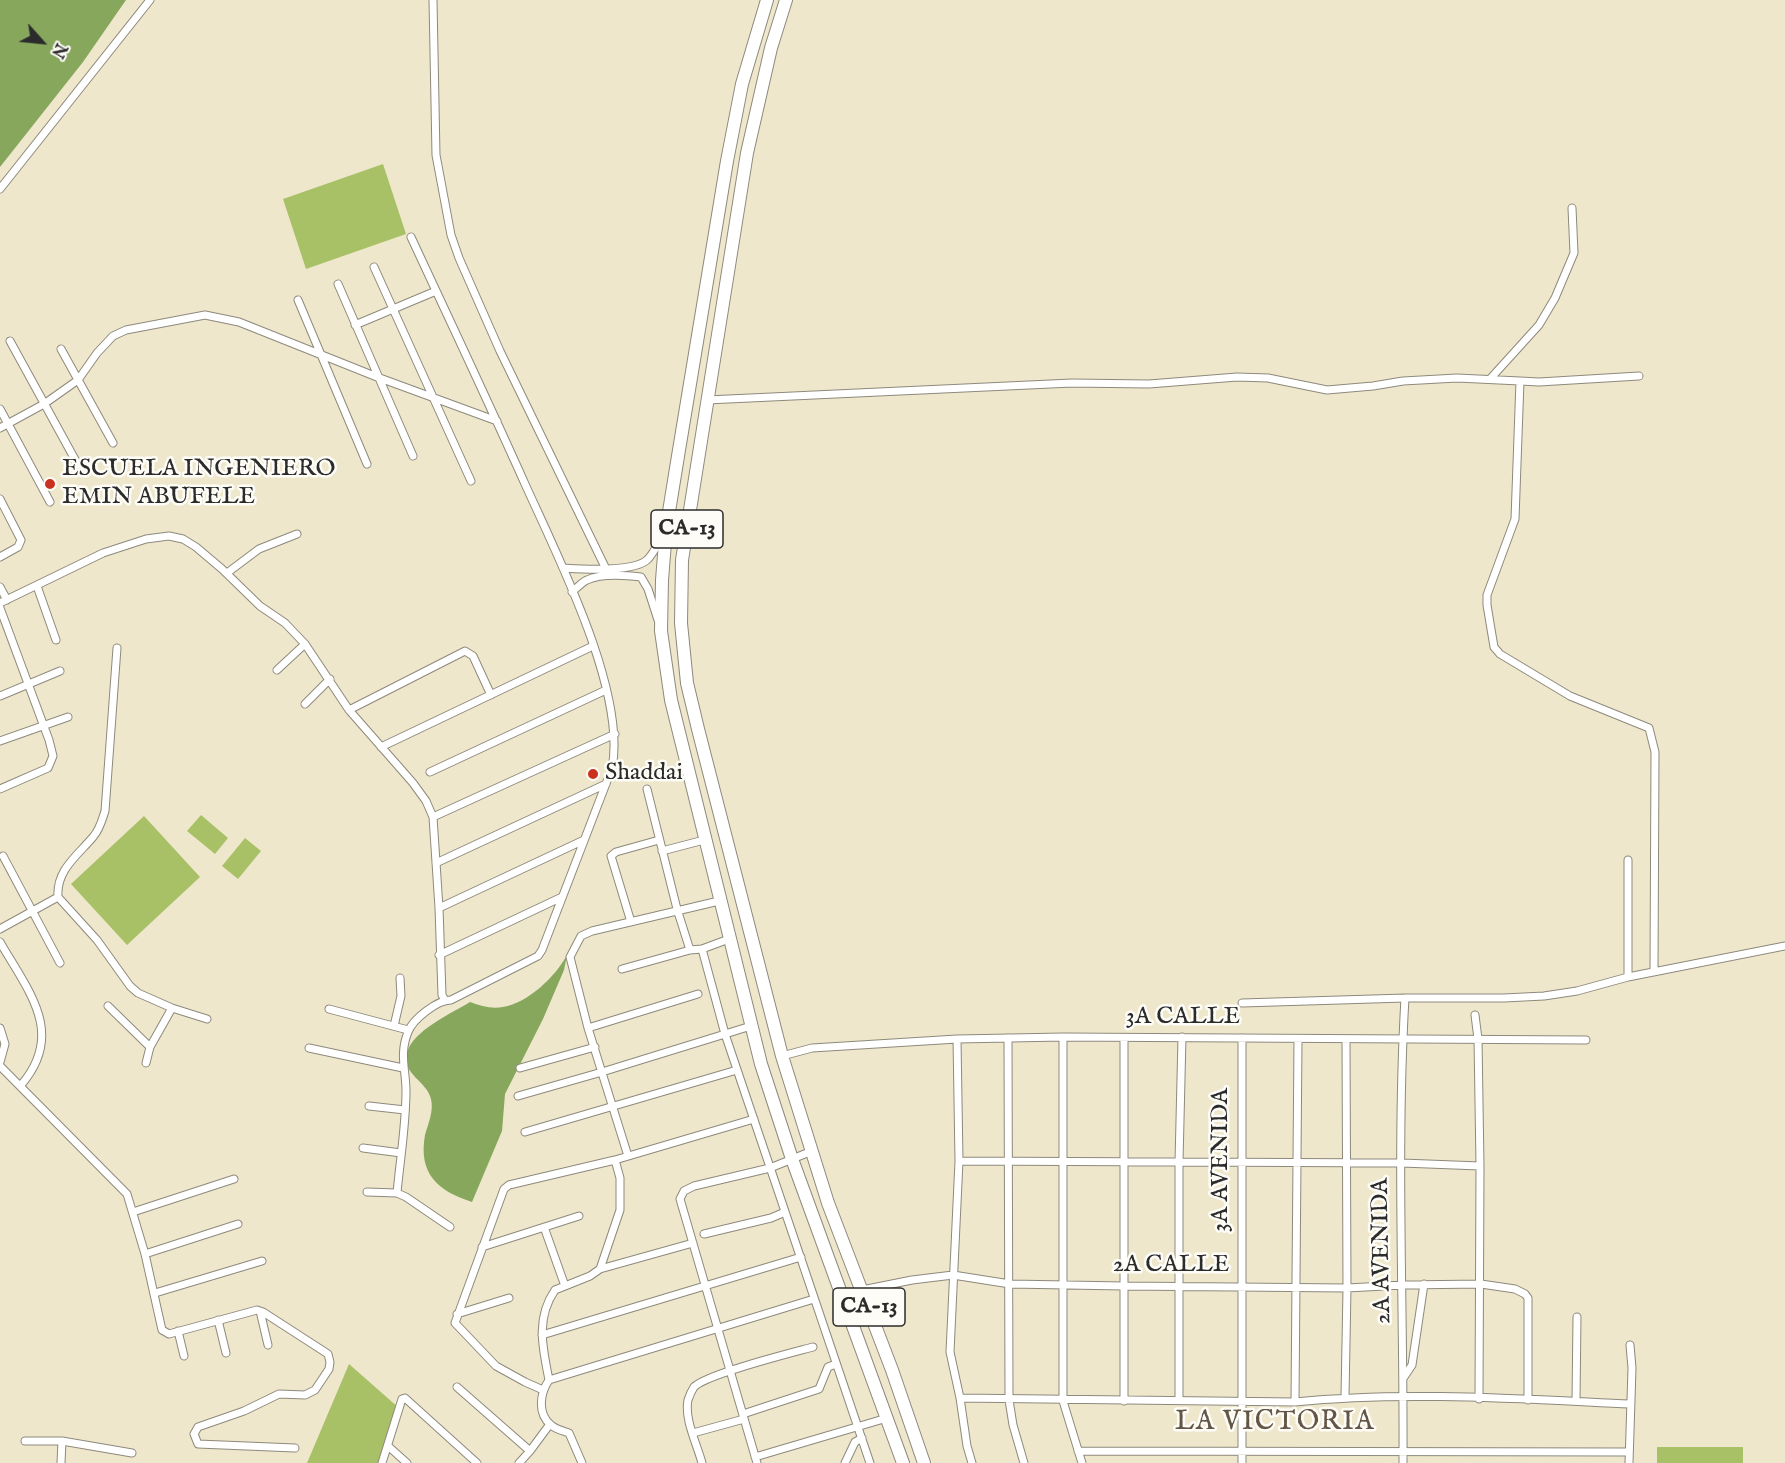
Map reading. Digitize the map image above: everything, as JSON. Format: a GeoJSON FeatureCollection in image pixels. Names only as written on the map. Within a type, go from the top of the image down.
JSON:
{"type":"FeatureCollection","features":[{"type":"Feature","properties":{"kind":"highway","name":"CA-13"},"geometry":{"type":"LineString","coordinates":[[767,0],[742,84],[666,530],[661,632],[671,699],[761,1064],[792,1159],[903,1463]]}},
{"type":"Feature","properties":{"kind":"highway","name":"CA-13"},"geometry":{"type":"LineString","coordinates":[[786,0],[749,143],[682,560],[681,623],[687,683],[782,1056],[828,1203],[892,1370],[924,1463]]}},
{"type":"Feature","properties":{"kind":"highway"},"geometry":{"type":"LineString","coordinates":[[708,280],[712,285],[712,290],[707,329],[714,332],[720,321]]}},
{"type":"Feature","properties":{"kind":"highway"},"geometry":{"type":"LineString","coordinates":[[697,348],[703,338],[709,337],[711,344],[702,390],[707,400]]}},
{"type":"Feature","properties":{"kind":"street"},"geometry":{"type":"LineString","coordinates":[[0,189],[150,0]]}},
{"type":"Feature","properties":{"kind":"street"},"geometry":{"type":"LineString","coordinates":[[433,0],[436,155],[451,235],[500,351],[606,569]]}},
{"type":"Feature","properties":{"kind":"street"},"geometry":{"type":"LineString","coordinates":[[1490,379],[1539,325],[1555,298],[1574,253],[1572,208]]}},
{"type":"Feature","properties":{"kind":"street"},"geometry":{"type":"LineString","coordinates":[[397,1193],[406,1089],[403,1050],[408,1030],[424,1012],[445,1000],[451,1000],[538,956],[606,784],[615,752],[615,734],[606,690],[593,646],[563,568],[411,237]]}},
{"type":"Feature","properties":{"kind":"street"},"geometry":{"type":"LineString","coordinates":[[374,267],[471,481]]}},
{"type":"Feature","properties":{"kind":"street"},"geometry":{"type":"LineString","coordinates":[[338,284],[413,456]]}},
{"type":"Feature","properties":{"kind":"street"},"geometry":{"type":"LineString","coordinates":[[355,325],[436,291]]}},
{"type":"Feature","properties":{"kind":"street"},"geometry":{"type":"LineString","coordinates":[[298,300],[367,464]]}},
{"type":"Feature","properties":{"kind":"street"},"geometry":{"type":"LineString","coordinates":[[0,428],[44,404],[78,380],[97,352],[113,336],[126,330],[205,315],[239,322],[377,377],[497,421]]}},
{"type":"Feature","properties":{"kind":"street"},"geometry":{"type":"LineString","coordinates":[[10,341],[78,465]]}},
{"type":"Feature","properties":{"kind":"street"},"geometry":{"type":"LineString","coordinates":[[61,349],[113,443]]}},
{"type":"Feature","properties":{"kind":"street"},"geometry":{"type":"LineString","coordinates":[[707,400],[1072,383],[1149,384],[1237,376],[1268,378],[1327,390],[1403,381],[1490,379],[1539,382],[1639,376]]}},
{"type":"Feature","properties":{"kind":"street"},"geometry":{"type":"LineString","coordinates":[[1520,381],[1515,519],[1487,595],[1488,618],[1494,647],[1500,654],[1570,696],[1649,728],[1654,752],[1654,972]]}},
{"type":"Feature","properties":{"kind":"street"},"geometry":{"type":"LineString","coordinates":[[0,409],[50,502]]}},
{"type":"Feature","properties":{"kind":"street"},"geometry":{"type":"LineString","coordinates":[[0,499],[21,540],[18,547],[0,557]]}},
{"type":"Feature","properties":{"kind":"street"},"geometry":{"type":"LineString","coordinates":[[563,568],[606,569],[641,564],[647,560],[666,530]]}},
{"type":"Feature","properties":{"kind":"street"},"geometry":{"type":"LineString","coordinates":[[226,573],[259,549],[297,534]]}},
{"type":"Feature","properties":{"kind":"street"},"geometry":{"type":"LineString","coordinates":[[0,587],[3,601],[103,553],[146,538],[169,536],[183,539],[196,547],[260,606],[285,623],[305,644],[350,710],[413,783],[426,801],[433,817],[439,908],[439,955],[442,995],[445,1000]]}},
{"type":"Feature","properties":{"kind":"street"},"geometry":{"type":"LineString","coordinates":[[572,592],[586,580],[594,578],[641,577],[648,589],[661,632]]}},
{"type":"Feature","properties":{"kind":"street"},"geometry":{"type":"LineString","coordinates":[[37,586],[56,640]]}},
{"type":"Feature","properties":{"kind":"street"},"geometry":{"type":"LineString","coordinates":[[0,608],[30,684],[53,756],[48,768],[0,789]]}},
{"type":"Feature","properties":{"kind":"street"},"geometry":{"type":"LineString","coordinates":[[277,670],[305,644]]}},
{"type":"Feature","properties":{"kind":"street"},"geometry":{"type":"LineString","coordinates":[[381,747],[593,646]]}},
{"type":"Feature","properties":{"kind":"street"},"geometry":{"type":"LineString","coordinates":[[117,648],[105,811],[101,825],[94,836],[74,855],[63,873],[58,897],[97,940],[130,986],[144,997],[207,1019]]}},
{"type":"Feature","properties":{"kind":"street"},"geometry":{"type":"LineString","coordinates":[[350,710],[465,651],[473,656],[491,695]]}},
{"type":"Feature","properties":{"kind":"street"},"geometry":{"type":"LineString","coordinates":[[0,696],[60,671]]}},
{"type":"Feature","properties":{"kind":"street"},"geometry":{"type":"LineString","coordinates":[[305,704],[330,679]]}},
{"type":"Feature","properties":{"kind":"street"},"geometry":{"type":"LineString","coordinates":[[430,772],[606,690]]}},
{"type":"Feature","properties":{"kind":"street"},"geometry":{"type":"LineString","coordinates":[[0,741],[68,717]]}},
{"type":"Feature","properties":{"kind":"street"},"geometry":{"type":"LineString","coordinates":[[433,817],[615,734]]}},
{"type":"Feature","properties":{"kind":"street"},"geometry":{"type":"LineString","coordinates":[[436,863],[606,784]]}},
{"type":"Feature","properties":{"kind":"street"},"geometry":{"type":"LineString","coordinates":[[646,789],[690,950]]}},
{"type":"Feature","properties":{"kind":"street"},"geometry":{"type":"LineString","coordinates":[[439,908],[584,840]]}},
{"type":"Feature","properties":{"kind":"street"},"geometry":{"type":"LineString","coordinates":[[631,922],[611,856],[616,852],[659,840]]}},
{"type":"Feature","properties":{"kind":"street"},"geometry":{"type":"LineString","coordinates":[[662,851],[704,840]]}},
{"type":"Feature","properties":{"kind":"street"},"geometry":{"type":"LineString","coordinates":[[3,856],[60,963]]}},
{"type":"Feature","properties":{"kind":"street"},"geometry":{"type":"LineString","coordinates":[[1628,860],[1628,977]]}},
{"type":"Feature","properties":{"kind":"street"},"geometry":{"type":"LineString","coordinates":[[0,929],[58,897]]}},
{"type":"Feature","properties":{"kind":"street"},"geometry":{"type":"LineString","coordinates":[[439,955],[562,897]]}},
{"type":"Feature","properties":{"kind":"street"},"geometry":{"type":"LineString","coordinates":[[628,1156],[588,1028],[570,957],[574,945],[581,936],[677,909],[719,901]]}},
{"type":"Feature","properties":{"kind":"street"},"geometry":{"type":"LineString","coordinates":[[622,969],[690,950],[702,949],[729,939]]}},
{"type":"Feature","properties":{"kind":"street"},"geometry":{"type":"LineString","coordinates":[[0,942],[34,1003],[42,1027],[43,1035],[39,1054],[30,1074],[21,1085]]}},
{"type":"Feature","properties":{"kind":"street"},"geometry":{"type":"LineString","coordinates":[[1242,1003],[1544,996],[1578,991],[1628,977],[1785,946]]}},
{"type":"Feature","properties":{"kind":"street"},"geometry":{"type":"LineString","coordinates":[[702,949],[725,1034],[870,1463]]}},
{"type":"Feature","properties":{"kind":"street"},"geometry":{"type":"LineString","coordinates":[[394,1026],[401,996],[400,978]]}},
{"type":"Feature","properties":{"kind":"street"},"geometry":{"type":"LineString","coordinates":[[588,1028],[698,994]]}},
{"type":"Feature","properties":{"kind":"street","name":"2A AVENIDA"},"geometry":{"type":"LineString","coordinates":[[1403,1463],[1402,1163],[1405,998]]}},
{"type":"Feature","properties":{"kind":"street"},"geometry":{"type":"LineString","coordinates":[[108,1006],[150,1047]]}},
{"type":"Feature","properties":{"kind":"street"},"geometry":{"type":"LineString","coordinates":[[146,1063],[150,1047],[172,1008]]}},
{"type":"Feature","properties":{"kind":"street"},"geometry":{"type":"LineString","coordinates":[[329,1009],[408,1030]]}},
{"type":"Feature","properties":{"kind":"street"},"geometry":{"type":"LineString","coordinates":[[1475,1015],[1478,1039],[1480,1166],[1479,1399]]}},
{"type":"Feature","properties":{"kind":"street"},"geometry":{"type":"LineString","coordinates":[[518,1096],[751,1026]]}},
{"type":"Feature","properties":{"kind":"street"},"geometry":{"type":"LineString","coordinates":[[0,1029],[5,1044],[0,1064],[125,1190],[145,1254],[162,1330],[169,1334],[257,1310],[328,1354],[329,1369],[315,1390],[305,1395],[279,1394],[244,1411],[198,1427],[194,1434],[198,1444],[295,1448]]}},
{"type":"Feature","properties":{"kind":"street"},"geometry":{"type":"LineString","coordinates":[[1063,1037],[1063,1401],[1082,1463]]}},
{"type":"Feature","properties":{"kind":"street"},"geometry":{"type":"LineString","coordinates":[[1179,1400],[1179,1162],[1182,1037]]}},
{"type":"Feature","properties":{"kind":"street","name":"3A CALLE"},"geometry":{"type":"LineString","coordinates":[[782,1056],[812,1048],[957,1039],[1182,1037],[1586,1040]]}},
{"type":"Feature","properties":{"kind":"street"},"geometry":{"type":"LineString","coordinates":[[1008,1038],[1009,1400],[1015,1433],[1024,1463]]}},
{"type":"Feature","properties":{"kind":"street"},"geometry":{"type":"LineString","coordinates":[[1124,1038],[1124,1401]]}},
{"type":"Feature","properties":{"kind":"street","name":"3A AVENIDA"},"geometry":{"type":"LineString","coordinates":[[1242,1038],[1242,1463]]}},
{"type":"Feature","properties":{"kind":"street"},"geometry":{"type":"LineString","coordinates":[[957,1039],[959,1161],[950,1352],[972,1463]]}},
{"type":"Feature","properties":{"kind":"street"},"geometry":{"type":"LineString","coordinates":[[1295,1402],[1298,1039]]}},
{"type":"Feature","properties":{"kind":"street"},"geometry":{"type":"LineString","coordinates":[[1345,1397],[1346,1039]]}},
{"type":"Feature","properties":{"kind":"street"},"geometry":{"type":"LineString","coordinates":[[520,1068],[595,1047]]}},
{"type":"Feature","properties":{"kind":"street"},"geometry":{"type":"LineString","coordinates":[[309,1048],[403,1068]]}},
{"type":"Feature","properties":{"kind":"street"},"geometry":{"type":"LineString","coordinates":[[525,1132],[737,1070]]}},
{"type":"Feature","properties":{"kind":"street"},"geometry":{"type":"LineString","coordinates":[[369,1106],[405,1110]]}},
{"type":"Feature","properties":{"kind":"street"},"geometry":{"type":"LineString","coordinates":[[543,1389],[496,1366],[454,1323],[504,1189],[509,1185],[615,1160],[754,1119]]}},
{"type":"Feature","properties":{"kind":"street"},"geometry":{"type":"LineString","coordinates":[[363,1148],[401,1153]]}},
{"type":"Feature","properties":{"kind":"street"},"geometry":{"type":"LineString","coordinates":[[812,1152],[770,1168],[694,1186],[684,1191],[681,1199],[693,1243],[756,1460],[887,1418]]}},
{"type":"Feature","properties":{"kind":"street"},"geometry":{"type":"LineString","coordinates":[[600,1269],[620,1210],[620,1178],[615,1160]]}},
{"type":"Feature","properties":{"kind":"street"},"geometry":{"type":"LineString","coordinates":[[959,1161],[1298,1162],[1480,1166]]}},
{"type":"Feature","properties":{"kind":"street"},"geometry":{"type":"LineString","coordinates":[[133,1212],[234,1179]]}},
{"type":"Feature","properties":{"kind":"street"},"geometry":{"type":"LineString","coordinates":[[367,1192],[397,1193],[450,1227]]}},
{"type":"Feature","properties":{"kind":"street"},"geometry":{"type":"LineString","coordinates":[[704,1234],[771,1218],[785,1212]]}},
{"type":"Feature","properties":{"kind":"street"},"geometry":{"type":"LineString","coordinates":[[482,1247],[579,1216]]}},
{"type":"Feature","properties":{"kind":"street"},"geometry":{"type":"LineString","coordinates":[[145,1254],[238,1224]]}},
{"type":"Feature","properties":{"kind":"street"},"geometry":{"type":"LineString","coordinates":[[544,1227],[565,1286]]}},
{"type":"Feature","properties":{"kind":"street"},"geometry":{"type":"LineString","coordinates":[[549,1380],[543,1351],[543,1316],[555,1290],[590,1276],[600,1269],[693,1243]]}},
{"type":"Feature","properties":{"kind":"street"},"geometry":{"type":"LineString","coordinates":[[542,1335],[801,1257]]}},
{"type":"Feature","properties":{"kind":"street"},"geometry":{"type":"LineString","coordinates":[[155,1293],[262,1261]]}},
{"type":"Feature","properties":{"kind":"street","name":"2A CALLE"},"geometry":{"type":"LineString","coordinates":[[862,1290],[953,1275],[1010,1284],[1347,1288],[1481,1284],[1515,1289],[1528,1298],[1528,1400]]}},
{"type":"Feature","properties":{"kind":"street"},"geometry":{"type":"LineString","coordinates":[[1404,1377],[1412,1365],[1424,1284]]}},
{"type":"Feature","properties":{"kind":"street"},"geometry":{"type":"LineString","coordinates":[[457,1314],[509,1298]]}},
{"type":"Feature","properties":{"kind":"street"},"geometry":{"type":"LineString","coordinates":[[582,1463],[569,1433],[550,1425],[544,1416],[543,1389],[549,1380],[814,1299]]}},
{"type":"Feature","properties":{"kind":"street"},"geometry":{"type":"LineString","coordinates":[[260,1311],[268,1345]]}},
{"type":"Feature","properties":{"kind":"street"},"geometry":{"type":"LineString","coordinates":[[1576,1401],[1577,1317]]}},
{"type":"Feature","properties":{"kind":"street"},"geometry":{"type":"LineString","coordinates":[[218,1320],[226,1353]]}},
{"type":"Feature","properties":{"kind":"street"},"geometry":{"type":"LineString","coordinates":[[178,1331],[184,1356]]}},
{"type":"Feature","properties":{"kind":"street"},"geometry":{"type":"LineString","coordinates":[[1629,1463],[1632,1368],[1630,1345]]}},
{"type":"Feature","properties":{"kind":"street"},"geometry":{"type":"LineString","coordinates":[[702,1463],[688,1416],[688,1399],[694,1388],[705,1381],[730,1372],[813,1347]]}},
{"type":"Feature","properties":{"kind":"street"},"geometry":{"type":"LineString","coordinates":[[693,1433],[819,1389],[828,1367],[836,1364]]}},
{"type":"Feature","properties":{"kind":"street"},"geometry":{"type":"LineString","coordinates":[[457,1387],[530,1451]]}},
{"type":"Feature","properties":{"kind":"street"},"geometry":{"type":"LineString","coordinates":[[960,1398],[1295,1402],[1345,1397],[1402,1397],[1630,1404]]}},
{"type":"Feature","properties":{"kind":"street"},"geometry":{"type":"LineString","coordinates":[[382,1463],[402,1400],[405,1398],[477,1463]]}},
{"type":"Feature","properties":{"kind":"street"},"geometry":{"type":"LineString","coordinates":[[519,1463],[550,1425]]}},
{"type":"Feature","properties":{"kind":"street"},"geometry":{"type":"LineString","coordinates":[[845,1463],[855,1442],[862,1438]]}},
{"type":"Feature","properties":{"kind":"street"},"geometry":{"type":"LineString","coordinates":[[25,1441],[62,1441],[132,1453]]}},
{"type":"Feature","properties":{"kind":"street"},"geometry":{"type":"LineString","coordinates":[[61,1463],[62,1441]]}},
{"type":"Feature","properties":{"kind":"street"},"geometry":{"type":"LineString","coordinates":[[388,1446],[407,1463]]}},
{"type":"Feature","properties":{"kind":"street"},"geometry":{"type":"LineString","coordinates":[[1078,1451],[1629,1452]]}},
{"type":"Feature","properties":{"kind":"green space"},"geometry":{"type":"Polygon","coordinates":[[[0,0],[126,0],[83,62],[0,167],[0,0]]]}},
{"type":"Feature","properties":{"kind":"green space"},"geometry":{"type":"Polygon","coordinates":[[[383,164],[406,234],[306,269],[283,199],[383,164]]]}},
{"type":"Feature","properties":{"kind":"green space"},"geometry":{"type":"Polygon","coordinates":[[[201,815],[228,838],[215,854],[187,831],[201,815]]]}},
{"type":"Feature","properties":{"kind":"green space"},"geometry":{"type":"Polygon","coordinates":[[[144,816],[200,877],[127,945],[71,884],[144,816]]]}},
{"type":"Feature","properties":{"kind":"green space"},"geometry":{"type":"Polygon","coordinates":[[[245,838],[261,851],[238,879],[222,866],[245,838]]]}},
{"type":"Feature","properties":{"kind":"green space"},"geometry":{"type":"Polygon","coordinates":[[[567,955],[564,970],[543,1019],[505,1094],[502,1131],[472,1202],[460,1198],[440,1186],[428,1170],[424,1149],[432,1104],[429,1093],[408,1067],[406,1060],[410,1045],[424,1030],[470,1002],[499,1008],[522,1000],[549,980],[567,955]]]}},
{"type":"Feature","properties":{"kind":"green space"},"geometry":{"type":"Polygon","coordinates":[[[349,1364],[399,1408],[379,1463],[307,1463],[349,1364]]]}},
{"type":"Feature","properties":{"kind":"green space"},"geometry":{"type":"Polygon","coordinates":[[[1657,1447],[1743,1447],[1743,1463],[1657,1463],[1657,1447]]]}},
{"type":"Feature","properties":{"kind":"place","name":"ESCUELA INGENIERO EMIN ABUFELE"},"geometry":{"type":"Point","coordinates":[50,484]}},
{"type":"Feature","properties":{"kind":"place","name":"Shaddai"},"geometry":{"type":"Point","coordinates":[593,774]}},
{"type":"Feature","properties":{"kind":"district","name":"LA VICTORIA"},"geometry":{"type":"Point","coordinates":[1275,1423]}}]}
